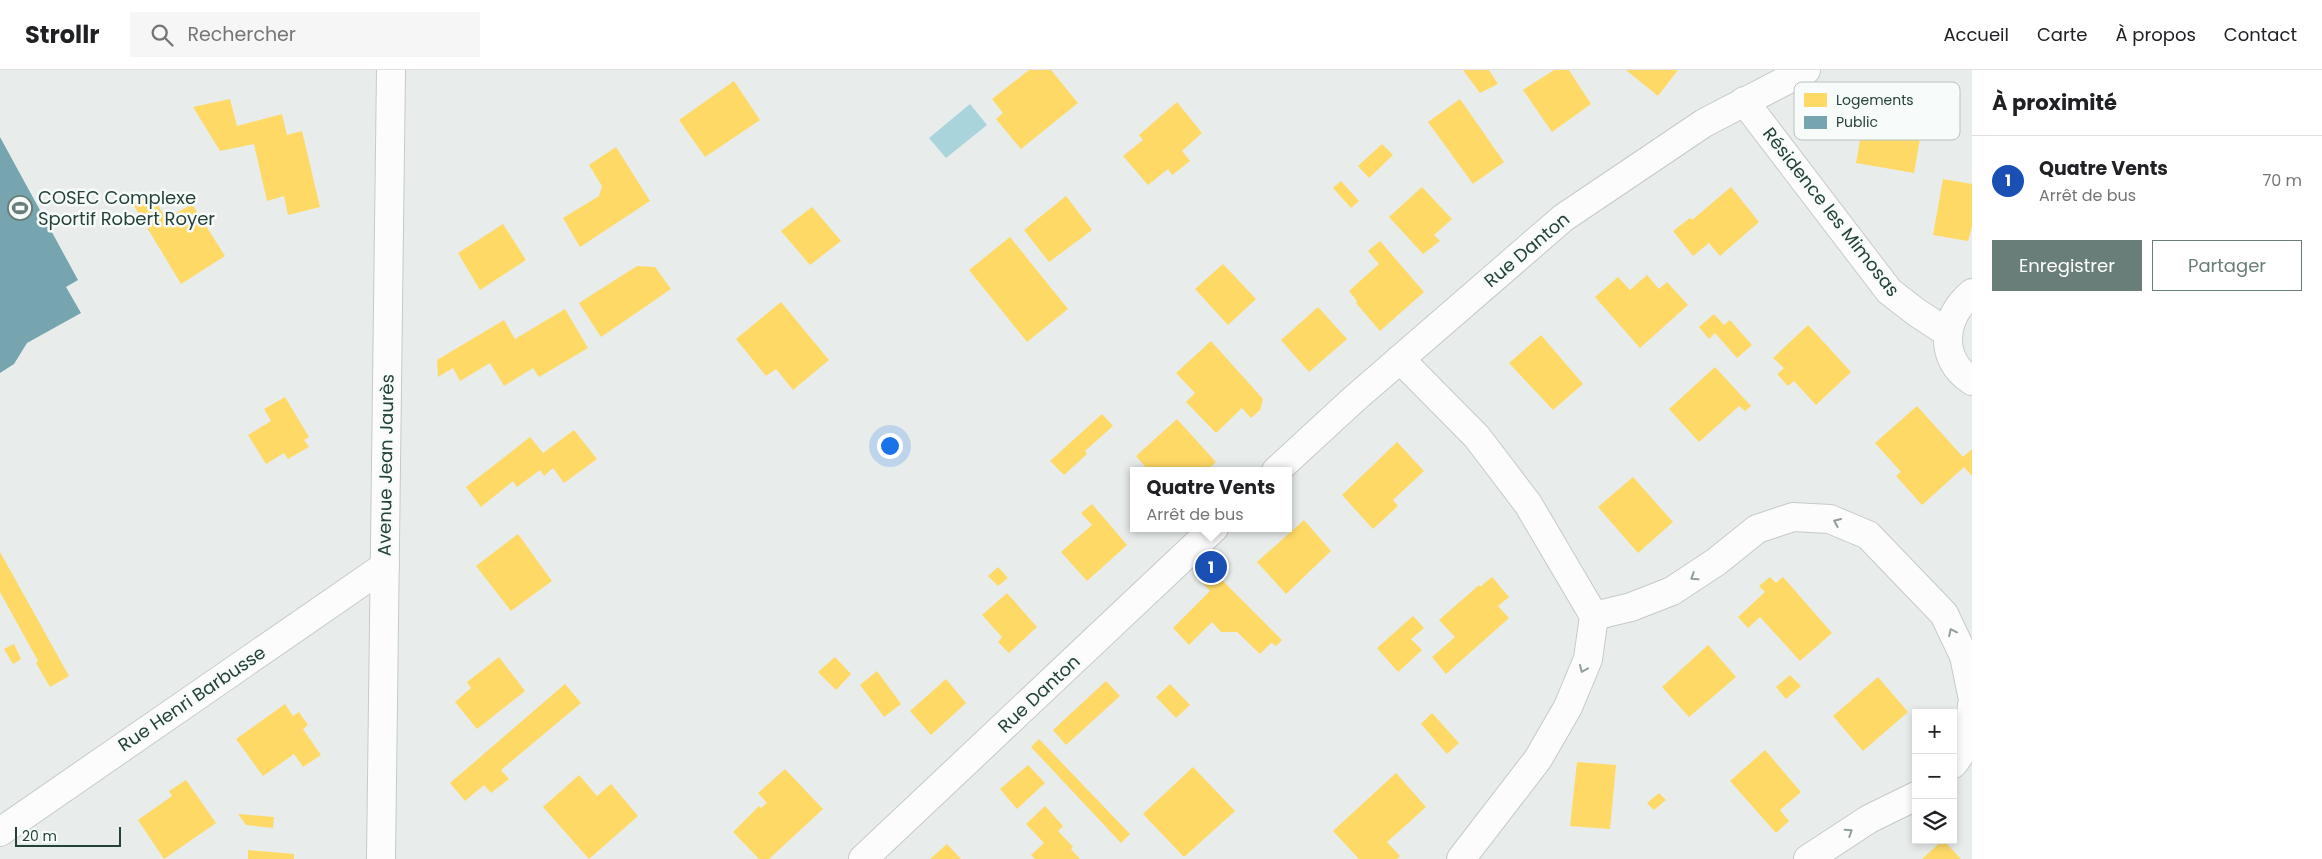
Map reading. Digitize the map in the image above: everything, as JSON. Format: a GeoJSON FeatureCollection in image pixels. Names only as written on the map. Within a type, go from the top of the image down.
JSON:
{"type":"FeatureCollection","features":[{"type":"Feature","properties":{"kind":"street","name":"Avenue Jean Jaurès"},"geometry":{"type":"LineString","coordinates":[[381,859],[391,70]]}},
{"type":"Feature","properties":{"kind":"street","name":"Rue Danton"},"geometry":{"type":"LineString","coordinates":[[1280,467],[1400,359],[1563,218],[1704,123],[1806,70]]}},
{"type":"Feature","properties":{"kind":"street","name":"Résidence les Mimosas"},"geometry":{"type":"LineString","coordinates":[[1744,101],[1889,291],[1948,333]]}},
{"type":"Feature","properties":{"kind":"street"},"geometry":{"type":"LineString","coordinates":[[1972,293],[1961,303],[1952,316],[1948,333],[1949,349],[1955,364],[1972,381]]}},
{"type":"Feature","properties":{"kind":"street"},"geometry":{"type":"LineString","coordinates":[[1400,359],[1483,445],[1528,504],[1594,616],[1588,659],[1568,707],[1538,759],[1461,859]]}},
{"type":"Feature","properties":{"kind":"street"},"geometry":{"type":"LineString","coordinates":[[1594,616],[1631,607],[1672,591],[1716,562],[1758,529],[1793,517],[1830,519],[1868,535],[1944,614],[1964,656],[1972,695]]}},
{"type":"Feature","properties":{"kind":"street","name":"Rue Danton"},"geometry":{"type":"LineString","coordinates":[[864,859],[1210,532]]}},
{"type":"Feature","properties":{"kind":"street","name":"Rue Henri Barbusse"},"geometry":{"type":"LineString","coordinates":[[0,832],[385,566]]}},
{"type":"Feature","properties":{"kind":"street"},"geometry":{"type":"LineString","coordinates":[[1957,759],[1970,732],[1972,705]]}},
{"type":"Feature","properties":{"kind":"street"},"geometry":{"type":"LineString","coordinates":[[1808,859],[1869,819],[1912,798]]}},
{"type":"Feature","properties":{"kind":"water"},"geometry":{"type":"Polygon","coordinates":[[[970,104],[987,125],[946,158],[929,138],[970,104]]]}},
{"type":"Feature","properties":{"kind":"building: Logements"},"geometry":{"type":"Polygon","coordinates":[[[1029,70],[1051,70],[1078,103],[1021,149],[996,119],[1003,113],[992,99],[1029,70]]]}},
{"type":"Feature","properties":{"kind":"building: Logements"},"geometry":{"type":"Polygon","coordinates":[[[1463,70],[1489,70],[1498,84],[1480,93],[1463,70]]]}},
{"type":"Feature","properties":{"kind":"building: Logements"},"geometry":{"type":"Polygon","coordinates":[[[1554,70],[1569,70],[1591,104],[1552,132],[1523,90],[1554,70]]]}},
{"type":"Feature","properties":{"kind":"building: Logements"},"geometry":{"type":"Polygon","coordinates":[[[1626,70],[1678,70],[1658,96],[1626,70]]]}},
{"type":"Feature","properties":{"kind":"building: Logements"},"geometry":{"type":"Polygon","coordinates":[[[734,81],[760,120],[705,157],[679,120],[734,81]]]}},
{"type":"Feature","properties":{"kind":"building: Logements"},"geometry":{"type":"Polygon","coordinates":[[[230,99],[237,126],[282,114],[287,135],[302,131],[320,207],[288,215],[284,196],[267,201],[254,144],[220,151],[193,107],[230,99]]]}},
{"type":"Feature","properties":{"kind":"building: Logements"},"geometry":{"type":"Polygon","coordinates":[[[1460,99],[1504,162],[1473,184],[1428,122],[1460,99]]]}},
{"type":"Feature","properties":{"kind":"building: Logements"},"geometry":{"type":"Polygon","coordinates":[[[1177,102],[1202,133],[1182,151],[1190,161],[1172,175],[1168,169],[1148,185],[1123,156],[1143,140],[1139,135],[1177,102]]]}},
{"type":"Feature","properties":{"kind":"building: Logements"},"geometry":{"type":"Polygon","coordinates":[[[1860,140],[1920,140],[1914,173],[1856,163],[1860,140]]]}},
{"type":"Feature","properties":{"kind":"building: Logements"},"geometry":{"type":"Polygon","coordinates":[[[1382,144],[1393,155],[1369,178],[1358,166],[1382,144]]]}},
{"type":"Feature","properties":{"kind":"building: Logements"},"geometry":{"type":"Polygon","coordinates":[[[616,147],[650,201],[580,247],[563,218],[599,196],[602,186],[589,165],[616,147]]]}},
{"type":"Feature","properties":{"kind":"building: Logements"},"geometry":{"type":"Polygon","coordinates":[[[1943,179],[1972,184],[1972,227],[1968,241],[1933,235],[1943,179]]]}},
{"type":"Feature","properties":{"kind":"building: Logements"},"geometry":{"type":"Polygon","coordinates":[[[1341,181],[1359,201],[1351,208],[1333,188],[1341,181]]]}},
{"type":"Feature","properties":{"kind":"building: Logements"},"geometry":{"type":"Polygon","coordinates":[[[1422,187],[1452,219],[1434,235],[1440,241],[1423,254],[1389,217],[1422,187]]]}},
{"type":"Feature","properties":{"kind":"building: Logements"},"geometry":{"type":"Polygon","coordinates":[[[1731,187],[1759,222],[1720,256],[1709,243],[1693,256],[1673,231],[1690,218],[1692,220],[1731,187]]]}},
{"type":"Feature","properties":{"kind":"building: Logements"},"geometry":{"type":"Polygon","coordinates":[[[151,193],[166,219],[192,204],[225,256],[181,284],[133,204],[151,193]]]}},
{"type":"Feature","properties":{"kind":"building: Logements"},"geometry":{"type":"Polygon","coordinates":[[[1066,196],[1092,230],[1049,262],[1024,230],[1066,196]]]}},
{"type":"Feature","properties":{"kind":"building: Logements"},"geometry":{"type":"Polygon","coordinates":[[[812,207],[841,241],[810,265],[781,231],[812,207]]]}},
{"type":"Feature","properties":{"kind":"building: Logements"},"geometry":{"type":"Polygon","coordinates":[[[503,224],[526,260],[480,290],[458,253],[503,224]]]}},
{"type":"Feature","properties":{"kind":"building: Logements"},"geometry":{"type":"Polygon","coordinates":[[[1010,237],[1068,309],[1027,342],[969,270],[1010,237]]]}},
{"type":"Feature","properties":{"kind":"building: Logements"},"geometry":{"type":"Polygon","coordinates":[[[1380,241],[1424,292],[1380,331],[1356,303],[1357,301],[1349,291],[1379,264],[1368,251],[1380,241]]]}},
{"type":"Feature","properties":{"kind":"building: Logements"},"geometry":{"type":"Polygon","coordinates":[[[1223,264],[1256,299],[1228,325],[1195,289],[1223,264]]]}},
{"type":"Feature","properties":{"kind":"building: Logements"},"geometry":{"type":"Polygon","coordinates":[[[637,266],[655,267],[671,289],[601,337],[579,303],[637,266]]]}},
{"type":"Feature","properties":{"kind":"building: Logements"},"geometry":{"type":"Polygon","coordinates":[[[1647,275],[1659,289],[1667,282],[1688,305],[1640,348],[1595,297],[1618,277],[1630,290],[1647,275]]]}},
{"type":"Feature","properties":{"kind":"building: Logements"},"geometry":{"type":"Polygon","coordinates":[[[781,302],[829,360],[793,390],[776,369],[766,376],[736,339],[781,302]]]}},
{"type":"Feature","properties":{"kind":"building: Logements"},"geometry":{"type":"Polygon","coordinates":[[[1318,307],[1347,339],[1309,372],[1281,340],[1318,307]]]}},
{"type":"Feature","properties":{"kind":"building: Logements"},"geometry":{"type":"Polygon","coordinates":[[[565,309],[588,348],[539,377],[533,368],[504,386],[490,363],[460,381],[453,368],[438,377],[437,360],[504,320],[515,339],[565,309]]]}},
{"type":"Feature","properties":{"kind":"building: Logements"},"geometry":{"type":"Polygon","coordinates":[[[1714,314],[1724,325],[1730,320],[1752,345],[1737,358],[1715,333],[1709,339],[1699,327],[1714,314]]]}},
{"type":"Feature","properties":{"kind":"building: Logements"},"geometry":{"type":"Polygon","coordinates":[[[1808,325],[1851,372],[1816,405],[1794,381],[1788,386],[1777,374],[1784,368],[1773,358],[1808,325]]]}},
{"type":"Feature","properties":{"kind":"building: Logements"},"geometry":{"type":"Polygon","coordinates":[[[1541,335],[1583,384],[1553,410],[1509,363],[1541,335]]]}},
{"type":"Feature","properties":{"kind":"building: Logements"},"geometry":{"type":"Polygon","coordinates":[[[1211,341],[1263,399],[1260,410],[1251,418],[1242,408],[1216,433],[1186,402],[1195,393],[1176,373],[1211,341]]]}},
{"type":"Feature","properties":{"kind":"building: Logements"},"geometry":{"type":"Polygon","coordinates":[[[1715,367],[1751,406],[1745,411],[1739,406],[1699,442],[1669,409],[1715,367]]]}},
{"type":"Feature","properties":{"kind":"building: Logements"},"geometry":{"type":"Polygon","coordinates":[[[285,397],[309,437],[304,440],[309,447],[288,459],[284,453],[266,464],[248,435],[271,421],[264,409],[285,397]]]}},
{"type":"Feature","properties":{"kind":"building: Logements"},"geometry":{"type":"Polygon","coordinates":[[[1917,406],[1963,457],[1972,449],[1972,476],[1964,467],[1922,505],[1896,476],[1901,472],[1875,443],[1917,406]]]}},
{"type":"Feature","properties":{"kind":"building: Logements"},"geometry":{"type":"Polygon","coordinates":[[[1102,414],[1113,426],[1085,451],[1087,454],[1064,475],[1050,461],[1102,414]]]}},
{"type":"Feature","properties":{"kind":"building: Logements"},"geometry":{"type":"Polygon","coordinates":[[[1177,419],[1216,462],[1210,467],[1146,467],[1136,456],[1177,419]]]}},
{"type":"Feature","properties":{"kind":"building: Logements"},"geometry":{"type":"Polygon","coordinates":[[[574,430],[597,459],[564,483],[553,468],[544,476],[540,470],[517,487],[513,481],[481,507],[466,487],[530,437],[543,453],[574,430]]]}},
{"type":"Feature","properties":{"kind":"building: Logements"},"geometry":{"type":"Polygon","coordinates":[[[1397,442],[1424,471],[1393,500],[1398,506],[1373,529],[1342,495],[1397,442]]]}},
{"type":"Feature","properties":{"kind":"building: Logements"},"geometry":{"type":"Polygon","coordinates":[[[1633,477],[1673,522],[1638,553],[1598,507],[1633,477]]]}},
{"type":"Feature","properties":{"kind":"building: Logements"},"geometry":{"type":"Polygon","coordinates":[[[1092,504],[1127,545],[1087,581],[1061,552],[1092,525],[1081,513],[1092,504]]]}},
{"type":"Feature","properties":{"kind":"building: Logements"},"geometry":{"type":"Polygon","coordinates":[[[1304,520],[1331,551],[1286,594],[1257,562],[1304,520]]]}},
{"type":"Feature","properties":{"kind":"building: Logements"},"geometry":{"type":"Polygon","coordinates":[[[518,534],[552,581],[511,611],[476,566],[518,534]]]}},
{"type":"Feature","properties":{"kind":"building: Logements"},"geometry":{"type":"Polygon","coordinates":[[[0,552],[69,676],[50,687],[0,592],[0,552]]]}},
{"type":"Feature","properties":{"kind":"building: Logements"},"geometry":{"type":"Polygon","coordinates":[[[998,567],[1008,578],[998,586],[988,576],[998,567]]]}},
{"type":"Feature","properties":{"kind":"building: Logements"},"geometry":{"type":"Polygon","coordinates":[[[1212,570],[1282,640],[1276,646],[1271,643],[1260,654],[1237,632],[1221,632],[1212,622],[1189,645],[1173,628],[1210,591],[1201,581],[1212,570]]]}},
{"type":"Feature","properties":{"kind":"building: Logements"},"geometry":{"type":"Polygon","coordinates":[[[1492,577],[1509,597],[1498,606],[1509,618],[1446,674],[1432,657],[1455,637],[1439,620],[1479,585],[1480,587],[1492,577]]]}},
{"type":"Feature","properties":{"kind":"building: Logements"},"geometry":{"type":"Polygon","coordinates":[[[1770,577],[1776,583],[1783,577],[1832,633],[1800,661],[1760,617],[1748,628],[1738,617],[1765,592],[1759,586],[1770,577]]]}},
{"type":"Feature","properties":{"kind":"building: Logements"},"geometry":{"type":"Polygon","coordinates":[[[1007,593],[1037,627],[1009,653],[998,642],[1002,637],[982,615],[1007,593]]]}},
{"type":"Feature","properties":{"kind":"building: Logements"},"geometry":{"type":"Polygon","coordinates":[[[1413,616],[1424,628],[1411,639],[1422,650],[1398,672],[1377,648],[1413,616]]]}},
{"type":"Feature","properties":{"kind":"building: Logements"},"geometry":{"type":"Polygon","coordinates":[[[14,644],[21,659],[13,664],[4,649],[14,644]]]}},
{"type":"Feature","properties":{"kind":"building: Logements"},"geometry":{"type":"Polygon","coordinates":[[[1708,645],[1736,677],[1689,717],[1662,687],[1708,645]]]}},
{"type":"Feature","properties":{"kind":"building: Logements"},"geometry":{"type":"Polygon","coordinates":[[[499,657],[525,691],[477,729],[455,702],[471,688],[467,682],[499,657]]]}},
{"type":"Feature","properties":{"kind":"building: Logements"},"geometry":{"type":"Polygon","coordinates":[[[835,657],[851,674],[836,690],[818,672],[835,657]]]}},
{"type":"Feature","properties":{"kind":"building: Logements"},"geometry":{"type":"Polygon","coordinates":[[[877,671],[901,704],[884,717],[860,685],[877,671]]]}},
{"type":"Feature","properties":{"kind":"building: Logements"},"geometry":{"type":"Polygon","coordinates":[[[1790,675],[1801,686],[1786,699],[1776,687],[1790,675]]]}},
{"type":"Feature","properties":{"kind":"building: Logements"},"geometry":{"type":"Polygon","coordinates":[[[1878,677],[1908,712],[1863,751],[1833,716],[1878,677]]]}},
{"type":"Feature","properties":{"kind":"building: Logements"},"geometry":{"type":"Polygon","coordinates":[[[946,679],[966,703],[931,735],[910,711],[946,679]]]}},
{"type":"Feature","properties":{"kind":"building: Logements"},"geometry":{"type":"Polygon","coordinates":[[[1106,681],[1120,696],[1066,745],[1053,730],[1106,681]]]}},
{"type":"Feature","properties":{"kind":"building: Logements"},"geometry":{"type":"Polygon","coordinates":[[[565,684],[581,703],[501,770],[509,779],[491,793],[484,785],[465,801],[450,783],[565,684]]]}},
{"type":"Feature","properties":{"kind":"building: Logements"},"geometry":{"type":"Polygon","coordinates":[[[1170,684],[1190,705],[1176,718],[1156,697],[1170,684]]]}},
{"type":"Feature","properties":{"kind":"building: Logements"},"geometry":{"type":"Polygon","coordinates":[[[285,704],[293,716],[299,712],[308,725],[303,729],[321,755],[303,767],[294,754],[263,776],[236,739],[285,704]]]}},
{"type":"Feature","properties":{"kind":"building: Logements"},"geometry":{"type":"Polygon","coordinates":[[[1432,713],[1459,743],[1447,754],[1421,724],[1432,713]]]}},
{"type":"Feature","properties":{"kind":"building: Logements"},"geometry":{"type":"Polygon","coordinates":[[[1039,739],[1130,834],[1121,843],[1031,747],[1039,739]]]}},
{"type":"Feature","properties":{"kind":"building: Logements"},"geometry":{"type":"Polygon","coordinates":[[[1765,750],[1801,792],[1780,810],[1789,821],[1776,833],[1730,781],[1765,750]]]}},
{"type":"Feature","properties":{"kind":"building: Logements"},"geometry":{"type":"Polygon","coordinates":[[[1577,762],[1616,765],[1610,829],[1570,826],[1577,762]]]}},
{"type":"Feature","properties":{"kind":"building: Logements"},"geometry":{"type":"Polygon","coordinates":[[[1028,765],[1045,783],[1017,809],[1000,789],[1028,765]]]}},
{"type":"Feature","properties":{"kind":"building: Logements"},"geometry":{"type":"Polygon","coordinates":[[[1193,767],[1235,811],[1184,857],[1143,814],[1193,767]]]}},
{"type":"Feature","properties":{"kind":"building: Logements"},"geometry":{"type":"Polygon","coordinates":[[[785,769],[823,809],[769,859],[759,859],[733,832],[759,806],[761,808],[767,803],[758,793],[785,769]]]}},
{"type":"Feature","properties":{"kind":"building: Logements"},"geometry":{"type":"Polygon","coordinates":[[[1396,773],[1426,807],[1387,842],[1400,856],[1397,859],[1359,859],[1333,831],[1396,773]]]}},
{"type":"Feature","properties":{"kind":"building: Logements"},"geometry":{"type":"Polygon","coordinates":[[[579,775],[597,796],[611,784],[638,816],[589,859],[543,807],[579,775]]]}},
{"type":"Feature","properties":{"kind":"building: Logements"},"geometry":{"type":"Polygon","coordinates":[[[186,780],[216,823],[164,859],[138,820],[172,796],[169,791],[186,780]]]}},
{"type":"Feature","properties":{"kind":"building: Logements"},"geometry":{"type":"Polygon","coordinates":[[[1659,793],[1666,800],[1654,810],[1647,803],[1659,793]]]}},
{"type":"Feature","properties":{"kind":"building: Logements"},"geometry":{"type":"Polygon","coordinates":[[[1045,806],[1063,826],[1058,831],[1073,847],[1071,849],[1080,859],[1035,859],[1031,855],[1044,843],[1026,824],[1045,806]]]}},
{"type":"Feature","properties":{"kind":"building: Logements"},"geometry":{"type":"Polygon","coordinates":[[[238,814],[274,817],[273,828],[246,825],[238,814]]]}},
{"type":"Feature","properties":{"kind":"building: Logements"},"geometry":{"type":"Polygon","coordinates":[[[947,844],[961,859],[930,859],[947,844]]]}},
{"type":"Feature","properties":{"kind":"building: Logements"},"geometry":{"type":"Polygon","coordinates":[[[1939,844],[1947,844],[1961,859],[1922,859],[1939,844]]]}},
{"type":"Feature","properties":{"kind":"building: Logements"},"geometry":{"type":"Polygon","coordinates":[[[248,850],[294,854],[294,859],[248,859],[248,850]]]}},
{"type":"Feature","properties":{"kind":"building: Public","name":"COSEC Complexe Sportif Robert Royer"},"geometry":{"type":"Polygon","coordinates":[[[0,137],[78,280],[66,287],[81,313],[27,343],[14,364],[0,373],[0,137]]]}},
{"type":"Feature","properties":{"kind":"place","name":"COSEC Complexe Sportif Robert Royer"},"geometry":{"type":"Point","coordinates":[20,208]}},
{"type":"Feature","properties":{"kind":"place","name":"Quatre Vents"},"geometry":{"type":"Point","coordinates":[1211,567]}}]}
